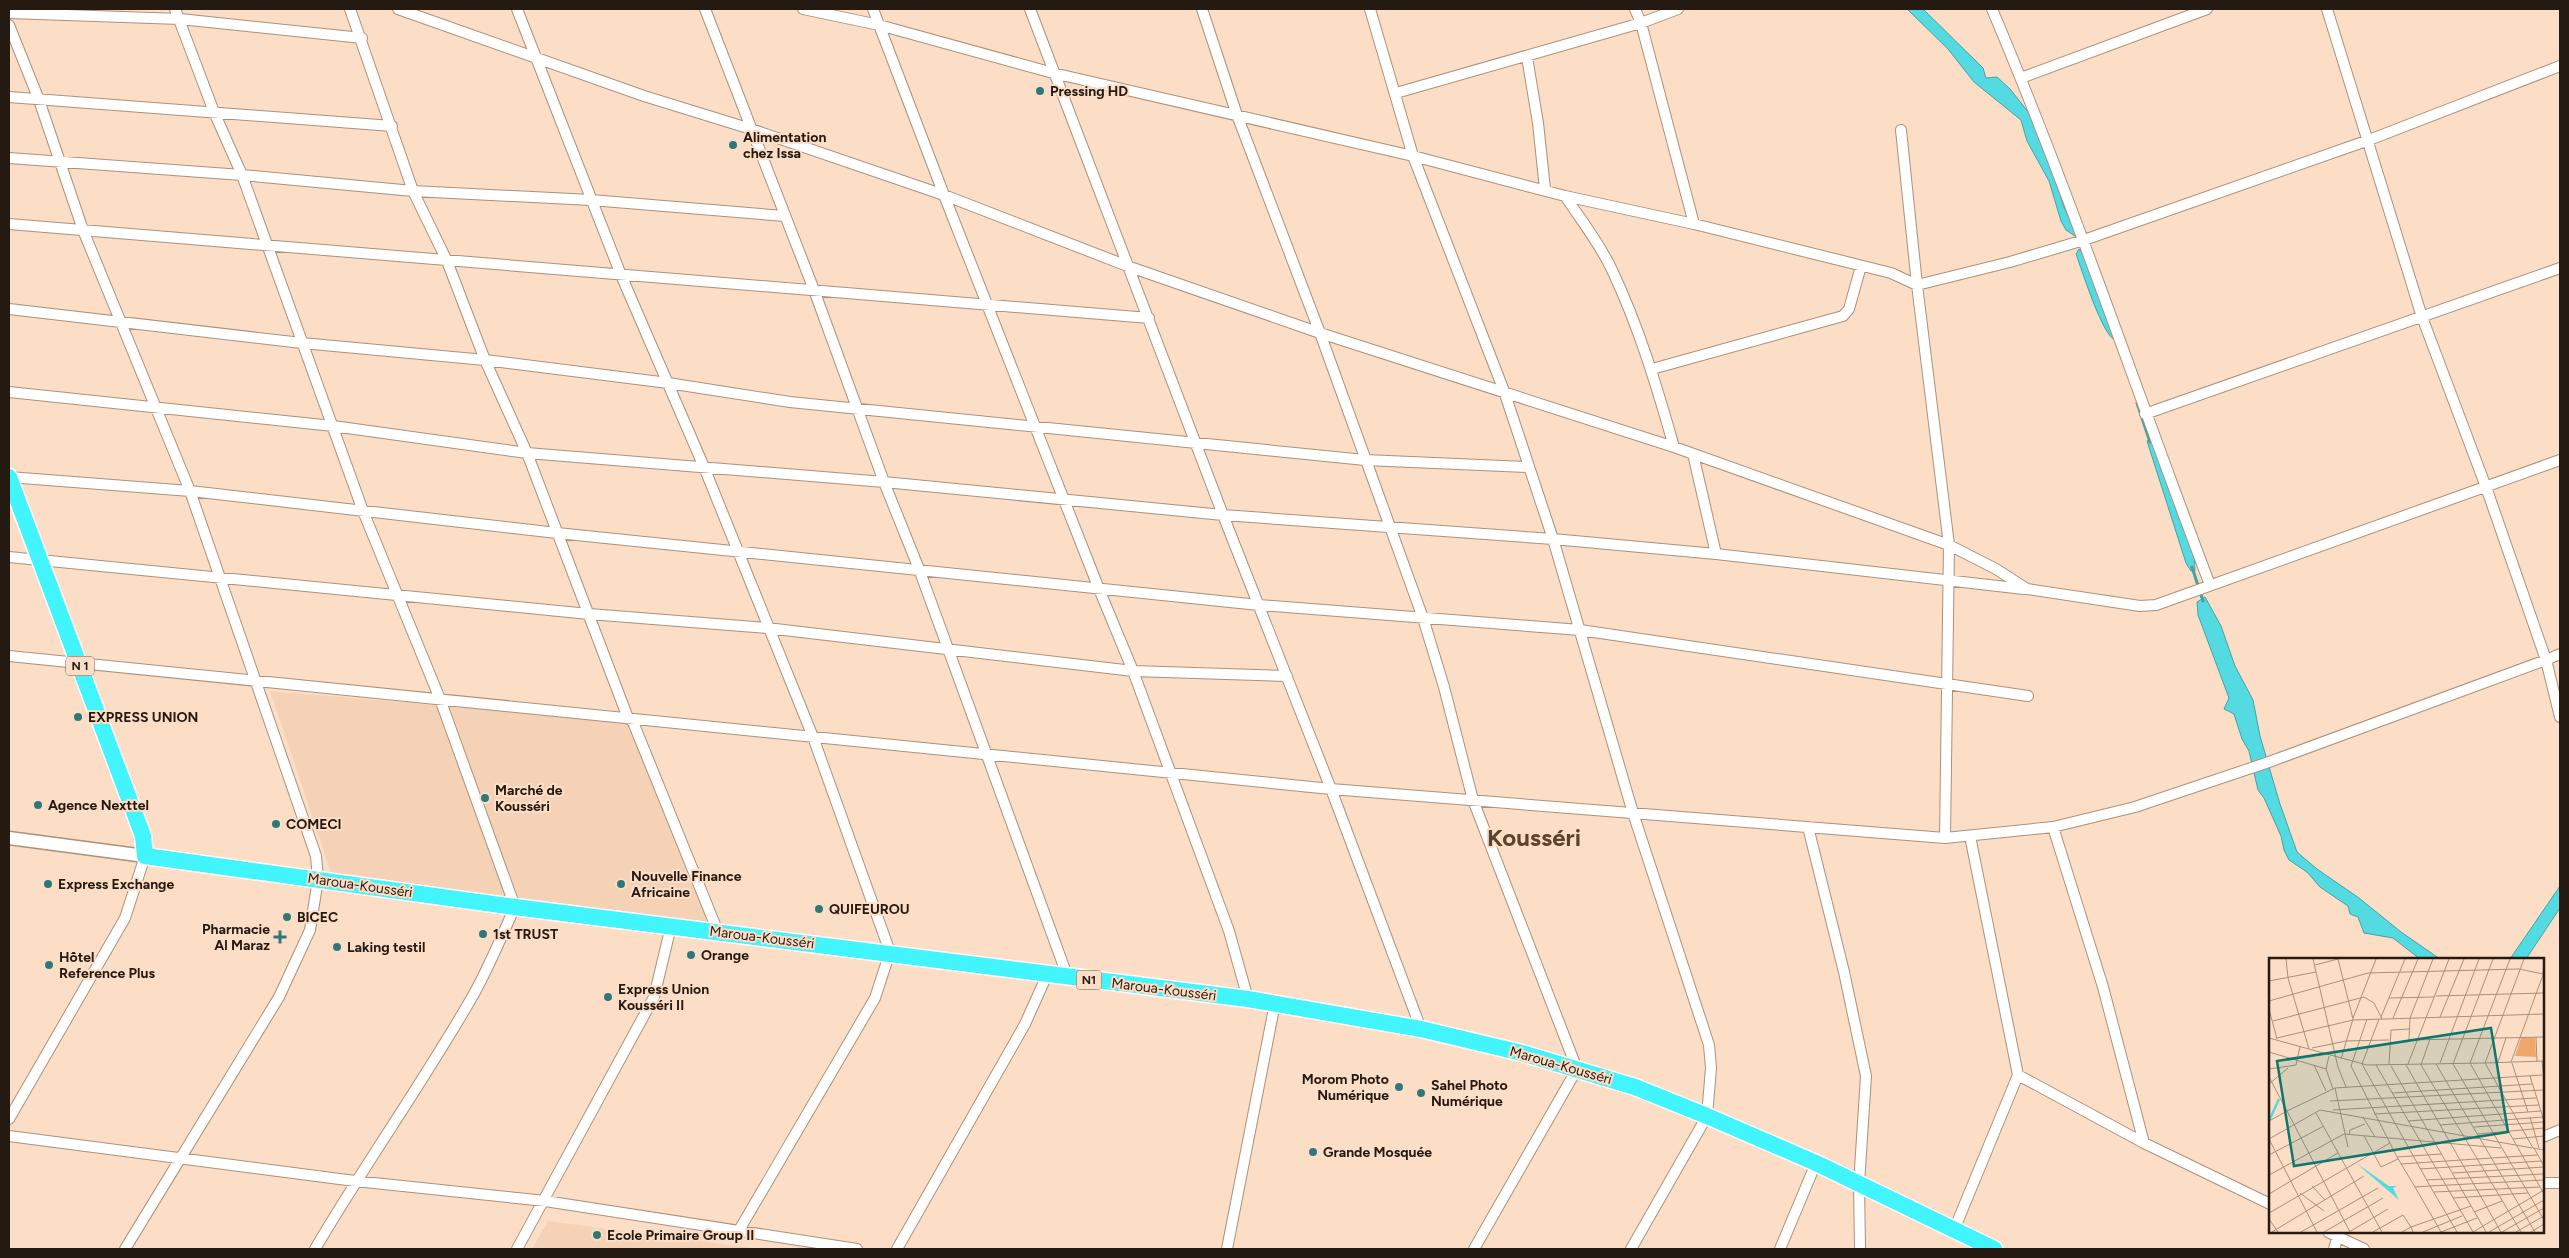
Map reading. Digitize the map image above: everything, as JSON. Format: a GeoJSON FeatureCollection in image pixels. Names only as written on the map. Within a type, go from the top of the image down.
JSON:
{"type":"FeatureCollection","features":[{"type":"Feature","properties":{"kind":"highway","name":"N 1"},"geometry":{"type":"LineString","coordinates":[[9,477],[143,836],[145,856]]}},
{"type":"Feature","properties":{"kind":"highway","name":"Maroua-Kousséri"},"geometry":{"type":"LineString","coordinates":[[145,856],[515,907],[890,952],[1068,978],[1248,999],[1421,1030],[1522,1053],[1635,1088],[1707,1116],[1816,1163],[1994,1249]]}},
{"type":"Feature","properties":{"kind":"street"},"geometry":{"type":"LineString","coordinates":[[175,9],[214,112],[242,175],[363,511],[440,699],[515,907],[472,997],[419,1086],[355,1180],[315,1249]]}},
{"type":"Feature","properties":{"kind":"street"},"geometry":{"type":"LineString","coordinates":[[350,9],[362,38],[413,191],[447,261],[485,360],[527,453],[628,718],[633,722],[718,932]]}},
{"type":"Feature","properties":{"kind":"street"},"geometry":{"type":"LineString","coordinates":[[398,9],[644,96],[751,129],[944,195],[1130,267],[1320,333],[1674,447],[1948,545],[1996,569],[2027,589]]}},
{"type":"Feature","properties":{"kind":"street"},"geometry":{"type":"LineString","coordinates":[[516,9],[621,275],[704,467],[813,737],[890,952],[876,998],[738,1232]]}},
{"type":"Feature","properties":{"kind":"street"},"geometry":{"type":"LineString","coordinates":[[706,9],[814,290],[884,482],[919,569],[988,754],[1068,978]]}},
{"type":"Feature","properties":{"kind":"street"},"geometry":{"type":"LineString","coordinates":[[803,9],[879,26],[1054,73],[1413,156],[1545,189],[1565,196],[1694,224],[1891,273],[1917,285],[2010,262],[2084,240],[2369,140],[2560,66]]}},
{"type":"Feature","properties":{"kind":"street"},"geometry":{"type":"LineString","coordinates":[[873,9],[944,195],[1171,772],[1229,931],[1248,999]]}},
{"type":"Feature","properties":{"kind":"street"},"geometry":{"type":"LineString","coordinates":[[1030,9],[1223,515],[1331,789],[1421,1030]]}},
{"type":"Feature","properties":{"kind":"street"},"geometry":{"type":"LineString","coordinates":[[1202,9],[1237,115],[1320,333],[1423,618],[1444,687],[1473,800],[1577,1069],[1474,1249]]}},
{"type":"Feature","properties":{"kind":"street"},"geometry":{"type":"LineString","coordinates":[[1370,9],[1413,156],[1504,391],[1553,539],[1633,813],[1709,1045],[1711,1068],[1707,1116],[1631,1249]]}},
{"type":"Feature","properties":{"kind":"street"},"geometry":{"type":"LineString","coordinates":[[1635,9],[1641,23],[1694,224]]}},
{"type":"Feature","properties":{"kind":"street"},"geometry":{"type":"LineString","coordinates":[[1396,93],[1527,57],[1641,23],[1678,9]]}},
{"type":"Feature","properties":{"kind":"street"},"geometry":{"type":"LineString","coordinates":[[1992,9],[2084,240],[2208,586]]}},
{"type":"Feature","properties":{"kind":"street"},"geometry":{"type":"LineString","coordinates":[[2021,78],[2207,9]]}},
{"type":"Feature","properties":{"kind":"street"},"geometry":{"type":"LineString","coordinates":[[2327,9],[2369,140],[2422,317],[2486,487],[2546,660],[2560,717]]}},
{"type":"Feature","properties":{"kind":"street"},"geometry":{"type":"LineString","coordinates":[[9,13],[180,19],[362,38]]}},
{"type":"Feature","properties":{"kind":"street"},"geometry":{"type":"LineString","coordinates":[[9,25],[39,100],[83,230],[119,322],[158,408],[190,491],[316,856],[318,879],[310,930],[279,997],[125,1249]]}},
{"type":"Feature","properties":{"kind":"street"},"geometry":{"type":"LineString","coordinates":[[1527,57],[1538,123],[1545,189]]}},
{"type":"Feature","properties":{"kind":"street"},"geometry":{"type":"LineString","coordinates":[[9,98],[392,126]]}},
{"type":"Feature","properties":{"kind":"street"},"geometry":{"type":"LineString","coordinates":[[1901,130],[1917,285],[1948,545],[1945,838]]}},
{"type":"Feature","properties":{"kind":"street"},"geometry":{"type":"LineString","coordinates":[[9,158],[242,175],[413,191],[591,200],[784,216]]}},
{"type":"Feature","properties":{"kind":"street"},"geometry":{"type":"LineString","coordinates":[[1565,196],[1611,268],[1652,369],[1674,447]]}},
{"type":"Feature","properties":{"kind":"street"},"geometry":{"type":"LineString","coordinates":[[9,224],[268,247],[1149,318]]}},
{"type":"Feature","properties":{"kind":"street"},"geometry":{"type":"LineString","coordinates":[[1652,369],[1844,316],[1849,309],[1861,266]]}},
{"type":"Feature","properties":{"kind":"street"},"geometry":{"type":"LineString","coordinates":[[2145,414],[2560,268]]}},
{"type":"Feature","properties":{"kind":"street"},"geometry":{"type":"LineString","coordinates":[[9,309],[302,343],[485,360],[668,383],[790,402],[1035,425],[1196,444],[1365,460],[1528,467]]}},
{"type":"Feature","properties":{"kind":"street"},"geometry":{"type":"LineString","coordinates":[[9,392],[333,426],[527,453],[884,482],[1223,515],[1553,539],[1716,554],[2027,589],[2140,606],[2156,606],[2560,460]]}},
{"type":"Feature","properties":{"kind":"street"},"geometry":{"type":"LineString","coordinates":[[1693,454],[1716,554]]}},
{"type":"Feature","properties":{"kind":"street"},"geometry":{"type":"LineString","coordinates":[[9,477],[190,491],[557,533],[738,550],[1259,605],[1580,630],[2028,696]]}},
{"type":"Feature","properties":{"kind":"street"},"geometry":{"type":"LineString","coordinates":[[9,557],[219,576],[589,614],[768,628],[1133,672],[1287,676]]}},
{"type":"Feature","properties":{"kind":"street"},"geometry":{"type":"LineString","coordinates":[[9,656],[1331,789],[1945,838],[2053,826],[2135,807],[2252,768],[2560,654]]}},
{"type":"Feature","properties":{"kind":"street"},"geometry":{"type":"LineString","coordinates":[[2053,826],[2103,987],[2144,1143]]}},
{"type":"Feature","properties":{"kind":"street"},"geometry":{"type":"LineString","coordinates":[[1808,827],[1844,972],[1866,1076],[1859,1184],[1860,1249]]}},
{"type":"Feature","properties":{"kind":"street"},"geometry":{"type":"LineString","coordinates":[[1954,1230],[2018,1075],[1970,836]]}},
{"type":"Feature","properties":{"kind":"street"},"geometry":{"type":"LineString","coordinates":[[9,838],[145,856],[125,918],[9,1119]]}},
{"type":"Feature","properties":{"kind":"street"},"geometry":{"type":"LineString","coordinates":[[517,1249],[545,1201],[654,997],[671,926]]}},
{"type":"Feature","properties":{"kind":"street"},"geometry":{"type":"LineString","coordinates":[[897,1249],[1025,1024],[1047,975]]}},
{"type":"Feature","properties":{"kind":"street"},"geometry":{"type":"LineString","coordinates":[[1227,1249],[1275,1003]]}},
{"type":"Feature","properties":{"kind":"street"},"geometry":{"type":"LineString","coordinates":[[2018,1075],[2144,1143],[2269,1204]]}},
{"type":"Feature","properties":{"kind":"street"},"geometry":{"type":"LineString","coordinates":[[2544,1137],[2560,1130]]}},
{"type":"Feature","properties":{"kind":"street"},"geometry":{"type":"LineString","coordinates":[[9,1136],[355,1180],[545,1201],[857,1249]]}},
{"type":"Feature","properties":{"kind":"street"},"geometry":{"type":"LineString","coordinates":[[1780,1249],[1816,1163]]}},
{"type":"Feature","properties":{"kind":"street"},"geometry":{"type":"LineString","coordinates":[[2544,1182],[2560,1183]]}},
{"type":"Feature","properties":{"kind":"street"},"geometry":{"type":"LineString","coordinates":[[2334,1249],[2335,1233],[2364,1249]]}},
{"type":"Feature","properties":{"kind":"shaded area","name":"Marché de Kousséri"},"geometry":{"type":"Polygon","coordinates":[[[270,691],[633,722],[715,927],[332,875],[270,691]]]}},
{"type":"Feature","properties":{"kind":"shaded area","name":"Ecole Primaire Group II"},"geometry":{"type":"Polygon","coordinates":[[[548,1221],[759,1249],[532,1249],[548,1221]]]}},
{"type":"Feature","properties":{"kind":"water"},"geometry":{"type":"Polygon","coordinates":[[[1907,9],[1923,9],[1983,68],[1986,78],[1997,77],[2010,89],[2029,113],[2054,173],[2063,205],[2076,232],[2075,236],[2066,230],[2061,221],[2049,181],[2027,141],[2021,120],[1974,82],[1948,49],[1907,9]]]}},
{"type":"Feature","properties":{"kind":"water"},"geometry":{"type":"Polygon","coordinates":[[[2079,249],[2085,255],[2115,340],[2104,327],[2093,301],[2076,254],[2079,249]]]}},
{"type":"Feature","properties":{"kind":"water"},"geometry":{"type":"Polygon","coordinates":[[[2151,437],[2194,552],[2195,571],[2191,571],[2186,563],[2147,441],[2151,437]]]}},
{"type":"Feature","properties":{"kind":"water"},"geometry":{"type":"Polygon","coordinates":[[[2205,597],[2221,626],[2235,666],[2253,700],[2260,736],[2280,804],[2297,852],[2401,932],[2439,958],[2419,958],[2393,938],[2364,933],[2358,917],[2350,914],[2348,906],[2320,887],[2307,872],[2289,860],[2284,850],[2281,836],[2264,798],[2258,790],[2249,751],[2242,739],[2234,714],[2224,709],[2229,698],[2198,615],[2197,602],[2205,597]]]}},
{"type":"Feature","properties":{"kind":"water"},"geometry":{"type":"Polygon","coordinates":[[[2560,886],[2560,908],[2527,958],[2511,958],[2560,886]]]}},
{"type":"Feature","properties":{"kind":"waterway"},"geometry":{"type":"LineString","coordinates":[[2137,403],[2150,442]]}},
{"type":"Feature","properties":{"kind":"waterway"},"geometry":{"type":"LineString","coordinates":[[2192,567],[2203,601]]}},
{"type":"Feature","properties":{"kind":"place","name":"Pressing HD"},"geometry":{"type":"Point","coordinates":[1040,91]}},
{"type":"Feature","properties":{"kind":"place","name":"Alimentation chez Issa"},"geometry":{"type":"Point","coordinates":[733,145]}},
{"type":"Feature","properties":{"kind":"place","name":"EXPRESS UNION"},"geometry":{"type":"Point","coordinates":[78,717]}},
{"type":"Feature","properties":{"kind":"place","name":"Marché de Kousséri"},"geometry":{"type":"Point","coordinates":[485,798]}},
{"type":"Feature","properties":{"kind":"place","name":"Agence Nexttel"},"geometry":{"type":"Point","coordinates":[38,805]}},
{"type":"Feature","properties":{"kind":"place","name":"COMECI"},"geometry":{"type":"Point","coordinates":[276,824]}},
{"type":"Feature","properties":{"kind":"place","name":"Express Exchange"},"geometry":{"type":"Point","coordinates":[48,884]}},
{"type":"Feature","properties":{"kind":"place","name":"Nouvelle Finance Africaine"},"geometry":{"type":"Point","coordinates":[621,884]}},
{"type":"Feature","properties":{"kind":"place","name":"QUIFEUROU"},"geometry":{"type":"Point","coordinates":[819,909]}},
{"type":"Feature","properties":{"kind":"place","name":"BICEC"},"geometry":{"type":"Point","coordinates":[287,917]}},
{"type":"Feature","properties":{"kind":"place","name":"1st TRUST"},"geometry":{"type":"Point","coordinates":[483,934]}},
{"type":"Feature","properties":{"kind":"place","name":"Pharmacie Al Maraz"},"geometry":{"type":"Point","coordinates":[280,937]}},
{"type":"Feature","properties":{"kind":"place","name":"Laking testil"},"geometry":{"type":"Point","coordinates":[337,947]}},
{"type":"Feature","properties":{"kind":"place","name":"Orange"},"geometry":{"type":"Point","coordinates":[691,955]}},
{"type":"Feature","properties":{"kind":"place","name":"Hôtel Reference Plus"},"geometry":{"type":"Point","coordinates":[49,965]}},
{"type":"Feature","properties":{"kind":"place","name":"Express Union Kousséri II"},"geometry":{"type":"Point","coordinates":[608,997]}},
{"type":"Feature","properties":{"kind":"place","name":"Morom Photo Numérique"},"geometry":{"type":"Point","coordinates":[1399,1087]}},
{"type":"Feature","properties":{"kind":"place","name":"Sahel Photo Numérique"},"geometry":{"type":"Point","coordinates":[1421,1093]}},
{"type":"Feature","properties":{"kind":"place","name":"Grande Mosquée"},"geometry":{"type":"Point","coordinates":[1313,1152]}},
{"type":"Feature","properties":{"kind":"place","name":"Ecole Primaire Group II"},"geometry":{"type":"Point","coordinates":[597,1235]}},
{"type":"Feature","properties":{"kind":"district","name":"Kousséri"},"geometry":{"type":"Point","coordinates":[1534,838]}}]}
